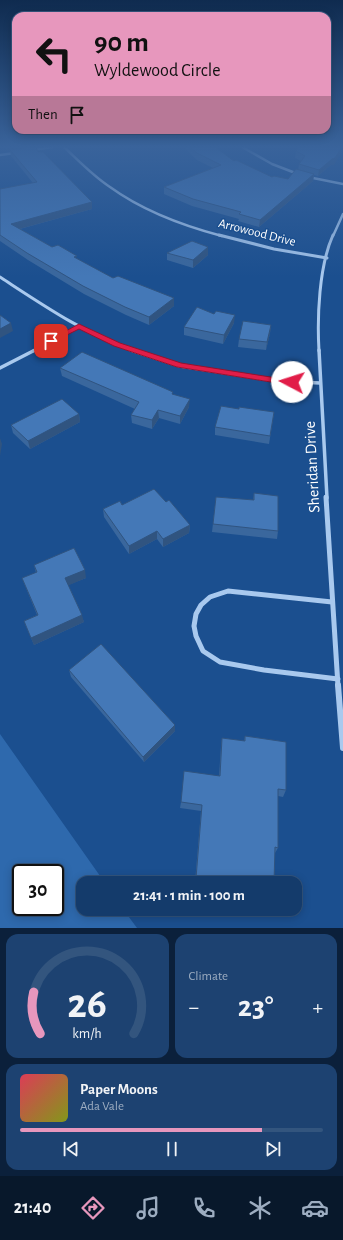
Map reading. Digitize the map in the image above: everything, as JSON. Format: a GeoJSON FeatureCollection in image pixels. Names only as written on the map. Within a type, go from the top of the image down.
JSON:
{"type":"FeatureCollection","features":[{"type":"Feature","properties":{"kind":"street","name":"Arrowood Drive"},"geometry":{"type":"LineString","coordinates":[[114,190],[156,213],[249,244],[327,258]]}},
{"type":"Feature","properties":{"kind":"street","name":"Sheridan Drive"},"geometry":{"type":"LineString","coordinates":[[343,214],[329,245],[320,294],[318,334],[332,602],[343,748]]}},
{"type":"Feature","properties":{"kind":"street"},"geometry":{"type":"LineString","coordinates":[[0,277],[67,320],[117,345],[180,366],[277,381],[320,383]]}},
{"type":"Feature","properties":{"kind":"street"},"geometry":{"type":"LineString","coordinates":[[0,368],[79,326]]}},
{"type":"Feature","properties":{"kind":"street"},"geometry":{"type":"LineString","coordinates":[[332,602],[228,591],[210,597],[201,605],[196,614],[194,626],[196,636],[203,651],[220,662],[264,670],[338,679]]}},
{"type":"Feature","properties":{"kind":"shaded area"},"geometry":{"type":"Polygon","coordinates":[[[0,734],[100,876],[76,876],[76,916],[128,916],[137,928],[0,928],[0,734]]]}},
{"type":"Feature","properties":{"kind":"building"},"geometry":{"type":"Polygon","coordinates":[[[0,190],[81,190],[92,202],[11,224],[52,247],[58,245],[77,256],[74,257],[113,278],[118,276],[174,298],[149,317],[83,286],[27,253],[0,235],[0,190]]]}},
{"type":"Feature","properties":{"kind":"building"},"geometry":{"type":"Polygon","coordinates":[[[172,190],[295,190],[260,220],[239,214],[241,212],[193,199],[172,190]]]}},
{"type":"Feature","properties":{"kind":"building"},"geometry":{"type":"Polygon","coordinates":[[[192,241],[208,247],[193,260],[167,253],[192,241]]]}},
{"type":"Feature","properties":{"kind":"building"},"geometry":{"type":"Polygon","coordinates":[[[197,307],[214,314],[216,311],[235,315],[224,335],[184,327],[197,307]]]}},
{"type":"Feature","properties":{"kind":"building"},"geometry":{"type":"Polygon","coordinates":[[[0,315],[11,323],[0,329],[0,315]]]}},
{"type":"Feature","properties":{"kind":"building"},"geometry":{"type":"Polygon","coordinates":[[[243,321],[271,325],[267,342],[239,339],[243,321]]]}},
{"type":"Feature","properties":{"kind":"building"},"geometry":{"type":"Polygon","coordinates":[[[82,352],[173,392],[172,394],[190,399],[180,416],[158,410],[152,420],[131,415],[139,402],[60,368],[82,352]]]}},
{"type":"Feature","properties":{"kind":"building"},"geometry":{"type":"Polygon","coordinates":[[[62,399],[79,414],[28,441],[11,425],[62,399]]]}},
{"type":"Feature","properties":{"kind":"building"},"geometry":{"type":"Polygon","coordinates":[[[221,406],[274,412],[270,436],[215,427],[221,406]]]}},
{"type":"Feature","properties":{"kind":"building"},"geometry":{"type":"Polygon","coordinates":[[[154,489],[166,502],[169,500],[190,525],[163,539],[157,531],[129,546],[103,509],[120,501],[122,505],[154,489]]]}},
{"type":"Feature","properties":{"kind":"building"},"geometry":{"type":"Polygon","coordinates":[[[254,493],[278,496],[278,531],[213,524],[216,497],[254,500],[254,493]]]}},
{"type":"Feature","properties":{"kind":"building"},"geometry":{"type":"Polygon","coordinates":[[[74,548],[85,570],[65,578],[82,615],[31,638],[24,621],[38,615],[22,578],[37,572],[34,565],[74,548]]]}},
{"type":"Feature","properties":{"kind":"building"},"geometry":{"type":"Polygon","coordinates":[[[101,644],[175,725],[143,757],[69,670],[101,644]]]}},
{"type":"Feature","properties":{"kind":"building"},"geometry":{"type":"Polygon","coordinates":[[[245,736],[286,742],[286,790],[278,789],[278,848],[275,847],[274,876],[196,876],[202,805],[181,802],[184,771],[220,776],[222,738],[245,741],[245,736]]]}},
{"type":"Feature","properties":{"kind":"route"},"geometry":{"type":"LineString","coordinates":[[51,341],[79,326],[117,345],[180,366],[292,382]]}}]}
